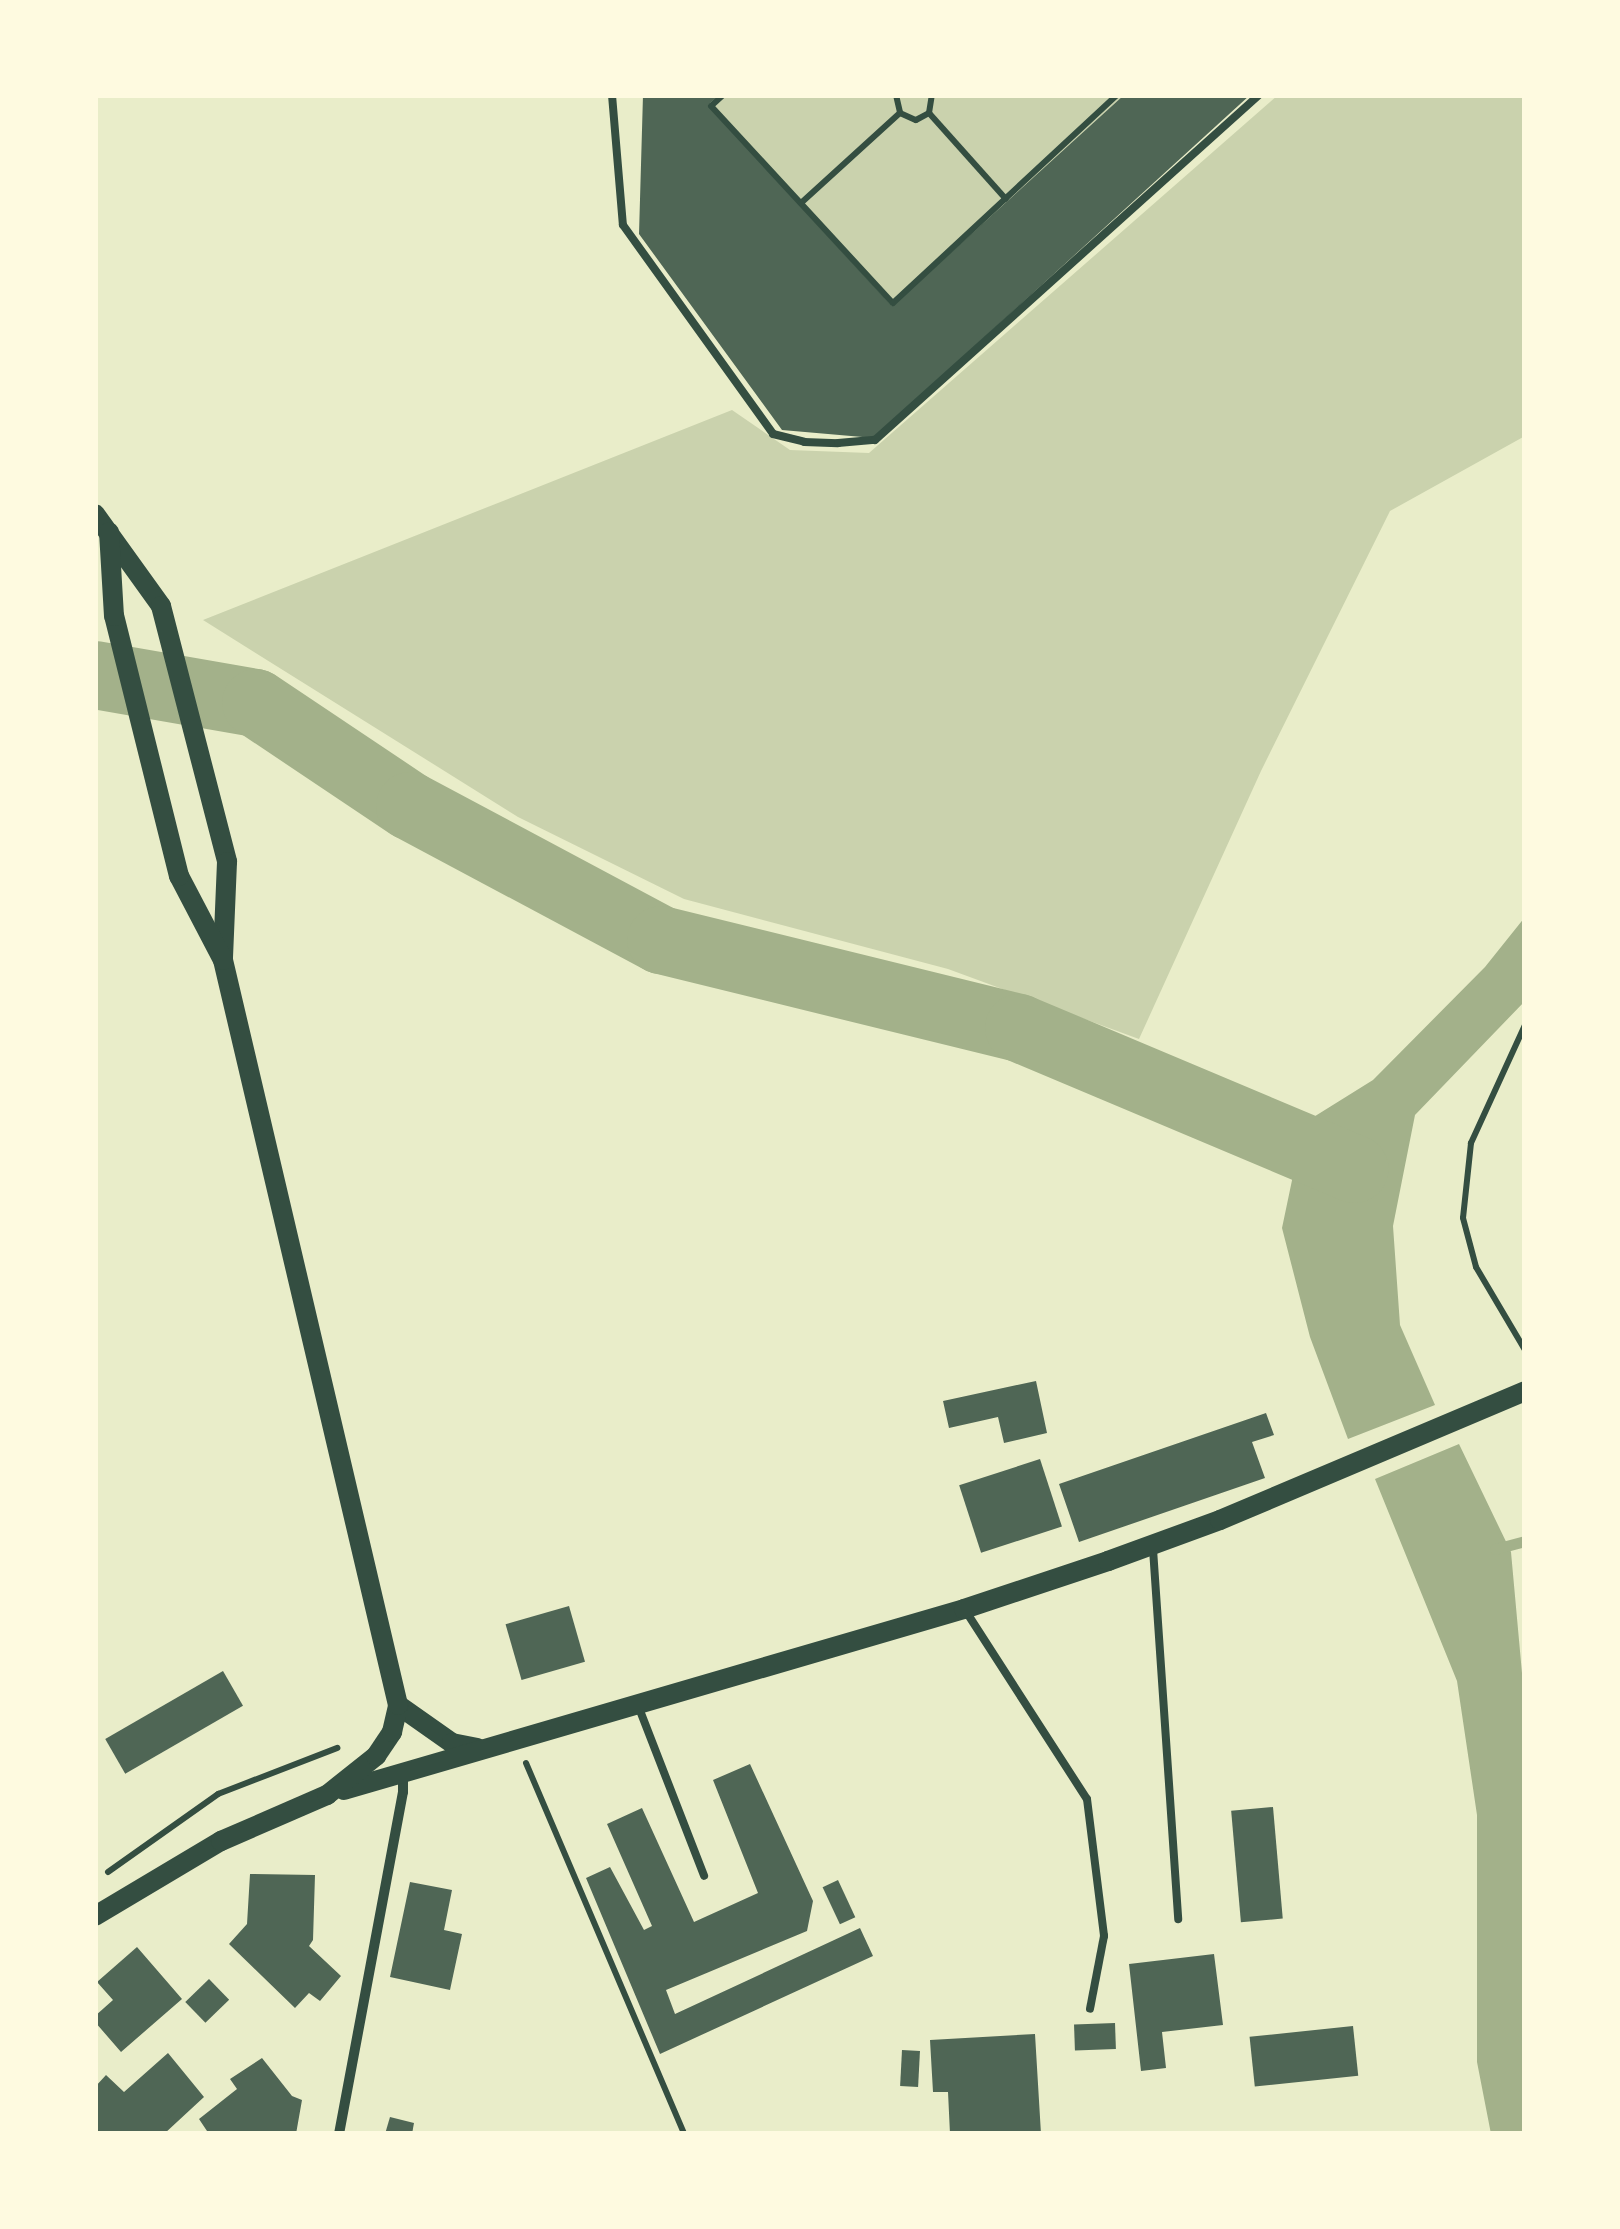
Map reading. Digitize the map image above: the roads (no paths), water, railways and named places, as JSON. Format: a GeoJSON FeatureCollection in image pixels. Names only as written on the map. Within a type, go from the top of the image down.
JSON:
{"type":"FeatureCollection","features":[{"type":"Feature","properties":{"kind":"main road"},"geometry":{"type":"LineString","coordinates":[[95,514],[161,606],[227,862],[223,960]]}},
{"type":"Feature","properties":{"kind":"main road"},"geometry":{"type":"LineString","coordinates":[[109,532],[114,616],[179,876],[223,960],[398,1706],[392,1732],[376,1756],[327,1795]]}},
{"type":"Feature","properties":{"kind":"main road"},"geometry":{"type":"LineString","coordinates":[[95,1916],[221,1841],[327,1795],[964,1609],[1153,1544],[1525,1392]]}},
{"type":"Feature","properties":{"kind":"main road"},"geometry":{"type":"LineString","coordinates":[[398,1706],[452,1743],[481,1748]]}},
{"type":"Feature","properties":{"kind":"main road"},"geometry":{"type":"LineString","coordinates":[[403,1774],[424,1752],[433,1733]]}},
{"type":"Feature","properties":{"kind":"street"},"geometry":{"type":"LineString","coordinates":[[339,2134],[404,1792],[403,1774]]}},
{"type":"Feature","properties":{"kind":"lane"},"geometry":{"type":"LineString","coordinates":[[612,95],[623,225],[774,434],[804,442],[838,443],[875,440],[1259,95]]}},
{"type":"Feature","properties":{"kind":"lane"},"geometry":{"type":"LineString","coordinates":[[1153,1544],[1178,1919]]}},
{"type":"Feature","properties":{"kind":"lane"},"geometry":{"type":"LineString","coordinates":[[964,1609],[1087,1799],[1104,1936],[1090,2009]]}},
{"type":"Feature","properties":{"kind":"lane"},"geometry":{"type":"LineString","coordinates":[[637,1704],[704,1876]]}},
{"type":"Feature","properties":{"kind":"waterway"},"geometry":{"type":"LineString","coordinates":[[95,675],[256,703],[410,806],[661,940],[1019,1028],[1355,1169]]}},
{"type":"Feature","properties":{"kind":"waterway"},"geometry":{"type":"LineString","coordinates":[[1495,1549],[1525,1541]]}}]}
